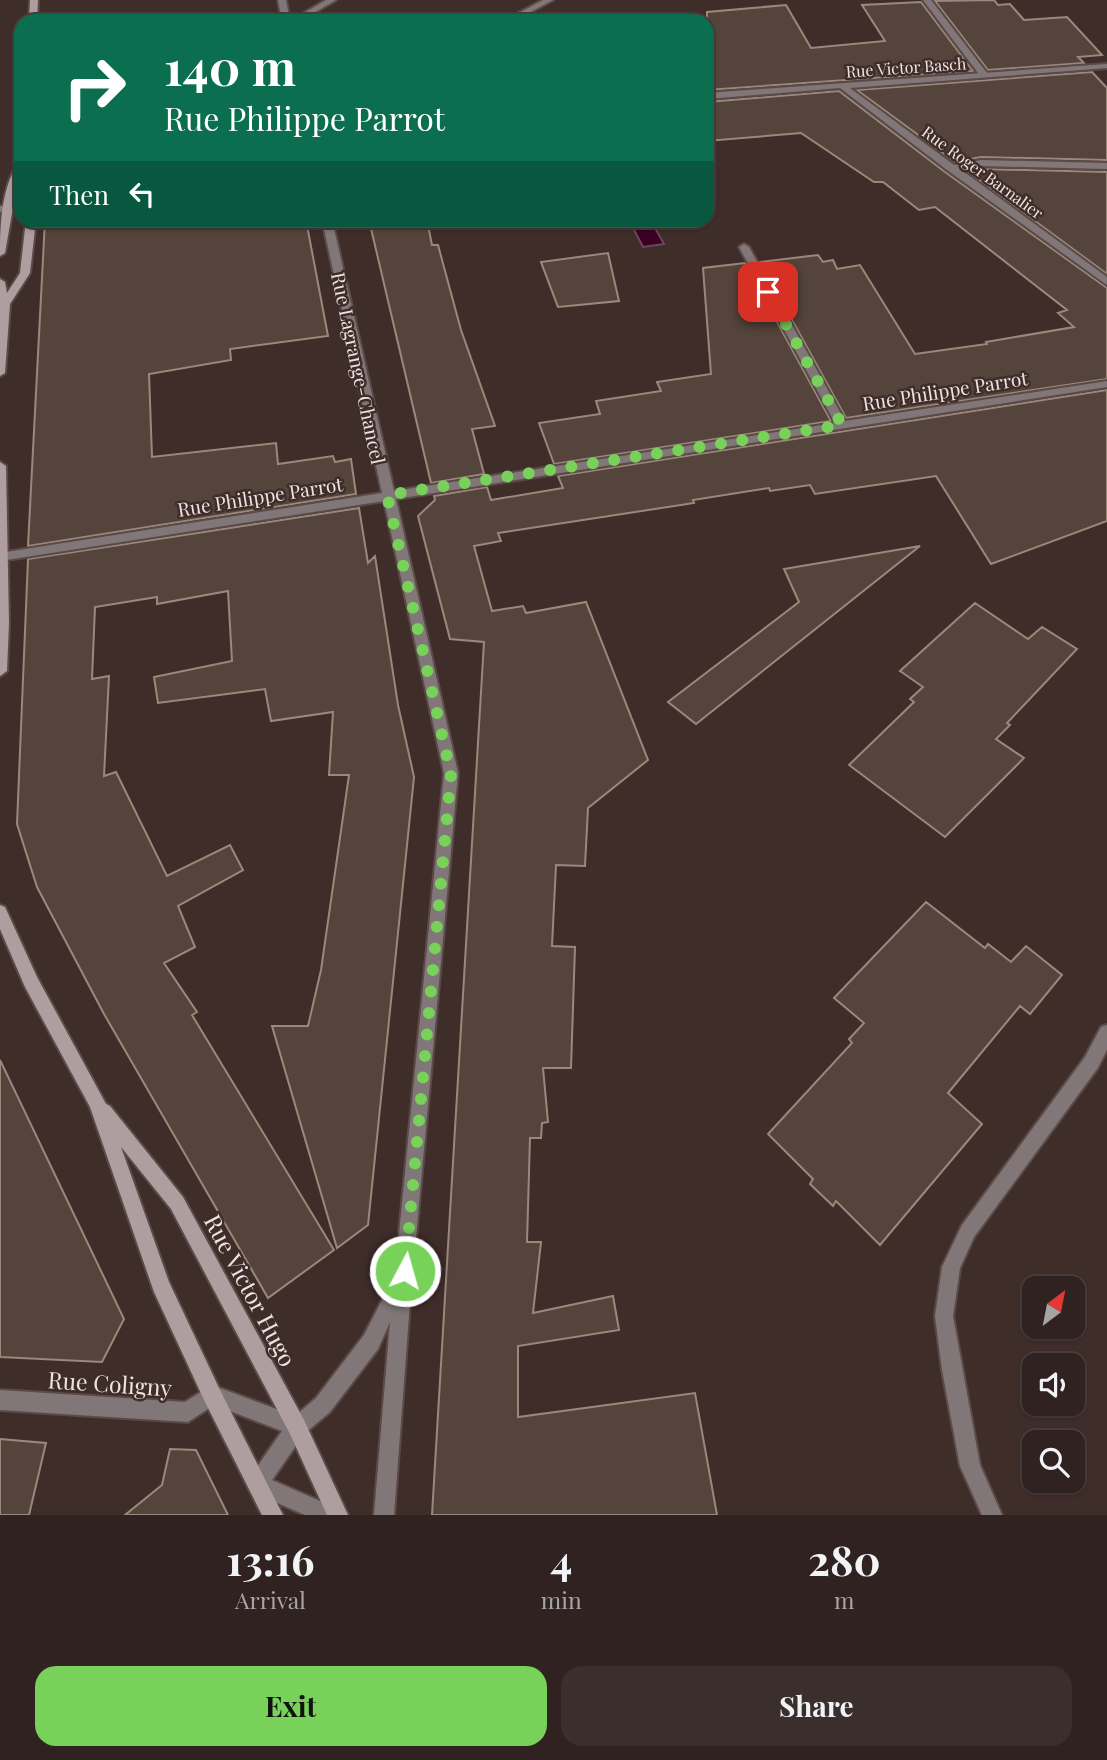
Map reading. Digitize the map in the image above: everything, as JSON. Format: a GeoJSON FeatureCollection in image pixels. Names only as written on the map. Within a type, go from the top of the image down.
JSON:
{"type":"FeatureCollection","features":[{"type":"Feature","properties":{"kind":"main road"},"geometry":{"type":"LineString","coordinates":[[0,253],[3,208],[14,176]]}},
{"type":"Feature","properties":{"kind":"main road"},"geometry":{"type":"LineString","coordinates":[[5,304],[25,273],[30,228]]}},
{"type":"Feature","properties":{"kind":"main road"},"geometry":{"type":"LineString","coordinates":[[0,282],[5,304],[0,373]]}},
{"type":"Feature","properties":{"kind":"main road"},"geometry":{"type":"LineString","coordinates":[[0,466],[0,671]]}},
{"type":"Feature","properties":{"kind":"main road","name":"Rue Victor Hugo"},"geometry":{"type":"LineString","coordinates":[[0,912],[32,982],[97,1103],[161,1285],[212,1395],[273,1515]]}},
{"type":"Feature","properties":{"kind":"main road","name":"Rue Victor Hugo"},"geometry":{"type":"LineString","coordinates":[[97,1103],[177,1203],[297,1427],[338,1515]]}},
{"type":"Feature","properties":{"kind":"street"},"geometry":{"type":"LineString","coordinates":[[307,14],[332,0]]}},
{"type":"Feature","properties":{"kind":"street"},"geometry":{"type":"LineString","coordinates":[[522,14],[549,0]]}},
{"type":"Feature","properties":{"kind":"street"},"geometry":{"type":"LineString","coordinates":[[927,0],[984,75]]}},
{"type":"Feature","properties":{"kind":"street","name":"Rue Victor Basch"},"geometry":{"type":"LineString","coordinates":[[714,95],[1107,66]]}},
{"type":"Feature","properties":{"kind":"street","name":"Rue Roger Barnalier"},"geometry":{"type":"LineString","coordinates":[[842,86],[1107,282]]}},
{"type":"Feature","properties":{"kind":"street"},"geometry":{"type":"LineString","coordinates":[[950,168],[981,163],[1107,166]]}},
{"type":"Feature","properties":{"kind":"street","name":"Rue Lagrange-Chancel"},"geometry":{"type":"LineString","coordinates":[[329,228],[451,774],[382,1515]]}},
{"type":"Feature","properties":{"kind":"street"},"geometry":{"type":"LineString","coordinates":[[744,247],[842,425]]}},
{"type":"Feature","properties":{"kind":"street","name":"Rue Philippe Parrot"},"geometry":{"type":"LineString","coordinates":[[2,556],[1107,384]]}},
{"type":"Feature","properties":{"kind":"street"},"geometry":{"type":"LineString","coordinates":[[992,1515],[970,1466],[952,1370],[944,1316],[951,1266],[968,1231],[1091,1063],[1107,1033]]}},
{"type":"Feature","properties":{"kind":"street"},"geometry":{"type":"LineString","coordinates":[[329,1515],[257,1484],[297,1427],[323,1405],[371,1342],[405,1271]]}},
{"type":"Feature","properties":{"kind":"street"},"geometry":{"type":"LineString","coordinates":[[212,1395],[297,1427]]}},
{"type":"Feature","properties":{"kind":"street","name":"Rue Coligny"},"geometry":{"type":"LineString","coordinates":[[0,1400],[188,1412],[212,1395]]}},
{"type":"Feature","properties":{"kind":"shaded area"},"geometry":{"type":"Polygon","coordinates":[[[633,228],[655,228],[664,244],[643,247],[633,228]]]}},
{"type":"Feature","properties":{"kind":"building"},"geometry":{"type":"Polygon","coordinates":[[[994,0],[998,5],[1010,4],[1024,20],[1067,17],[1102,55],[1078,57],[1084,63],[988,70],[935,1],[994,0]]]}},
{"type":"Feature","properties":{"kind":"building"},"geometry":{"type":"Polygon","coordinates":[[[921,2],[973,71],[714,90],[714,14],[707,12],[786,5],[811,48],[885,41],[862,5],[921,2]]]}},
{"type":"Feature","properties":{"kind":"building"},"geometry":{"type":"Polygon","coordinates":[[[1092,72],[1107,88],[1107,160],[981,157],[955,162],[857,90],[1092,72]]]}},
{"type":"Feature","properties":{"kind":"building"},"geometry":{"type":"Polygon","coordinates":[[[839,91],[945,172],[1107,288],[1107,379],[846,418],[760,262],[818,255],[823,262],[833,260],[837,269],[860,265],[915,354],[987,344],[986,342],[1074,327],[1058,313],[1067,310],[935,207],[919,210],[883,182],[874,182],[801,133],[714,140],[714,101],[839,91]]]}},
{"type":"Feature","properties":{"kind":"building"},"geometry":{"type":"Polygon","coordinates":[[[967,171],[1107,172],[1107,274],[967,171]]]}},
{"type":"Feature","properties":{"kind":"building"},"geometry":{"type":"Polygon","coordinates":[[[45,228],[308,228],[328,336],[230,349],[231,360],[149,374],[152,457],[276,443],[278,464],[333,456],[335,462],[351,459],[356,494],[28,546],[45,228]]]}},
{"type":"Feature","properties":{"kind":"building"},"geometry":{"type":"Polygon","coordinates":[[[371,228],[429,228],[432,245],[438,245],[461,330],[495,426],[472,429],[484,474],[431,483],[371,228]]]}},
{"type":"Feature","properties":{"kind":"building"},"geometry":{"type":"Polygon","coordinates":[[[608,253],[619,301],[558,307],[541,262],[608,253]]]}},
{"type":"Feature","properties":{"kind":"building"},"geometry":{"type":"Polygon","coordinates":[[[745,263],[831,421],[554,464],[539,423],[600,414],[596,401],[661,391],[657,382],[711,374],[703,268],[745,263]]]}},
{"type":"Feature","properties":{"kind":"building"},"geometry":{"type":"Polygon","coordinates":[[[1107,390],[1107,521],[991,564],[936,476],[815,494],[810,485],[770,491],[769,488],[693,500],[694,503],[498,533],[501,541],[474,546],[492,611],[523,606],[526,613],[586,602],[648,760],[588,808],[585,866],[556,865],[552,946],[575,947],[571,1068],[543,1068],[548,1122],[542,1123],[541,1138],[530,1138],[527,1242],[541,1242],[533,1313],[613,1296],[619,1330],[518,1346],[518,1417],[695,1393],[717,1515],[432,1515],[484,642],[450,639],[418,516],[435,500],[434,496],[487,487],[491,500],[563,488],[558,476],[1107,390]]]}},
{"type":"Feature","properties":{"kind":"building"},"geometry":{"type":"Polygon","coordinates":[[[359,508],[368,563],[375,556],[398,705],[414,777],[368,1225],[337,1248],[272,1026],[308,1026],[321,970],[349,775],[329,775],[333,712],[271,721],[265,689],[158,703],[154,677],[232,661],[228,591],[157,604],[157,597],[95,607],[92,679],[109,676],[104,776],[116,772],[167,876],[230,845],[243,870],[178,906],[195,947],[164,963],[197,1012],[192,1015],[334,1250],[268,1298],[104,1014],[37,887],[17,824],[28,559],[359,508]]]}},
{"type":"Feature","properties":{"kind":"building"},"geometry":{"type":"Polygon","coordinates":[[[920,546],[696,724],[668,702],[799,602],[784,569],[920,546]]]}},
{"type":"Feature","properties":{"kind":"building"},"geometry":{"type":"Polygon","coordinates":[[[975,603],[1028,639],[1042,627],[1077,649],[1007,723],[1010,725],[996,739],[1024,758],[945,837],[849,765],[914,702],[910,699],[923,687],[900,671],[975,603]]]}},
{"type":"Feature","properties":{"kind":"building"},"geometry":{"type":"Polygon","coordinates":[[[926,902],[985,948],[988,944],[1011,962],[1026,946],[1062,975],[1030,1014],[1020,1006],[948,1093],[982,1124],[880,1245],[836,1201],[833,1206],[810,1184],[813,1179],[768,1134],[852,1043],[849,1039],[864,1023],[834,998],[926,902]]]}},
{"type":"Feature","properties":{"kind":"building"},"geometry":{"type":"Polygon","coordinates":[[[0,1060],[124,1319],[102,1362],[0,1357],[0,1060]]]}},
{"type":"Feature","properties":{"kind":"building"},"geometry":{"type":"Polygon","coordinates":[[[0,1439],[46,1443],[29,1515],[0,1515],[0,1439]]]}},
{"type":"Feature","properties":{"kind":"building"},"geometry":{"type":"Polygon","coordinates":[[[170,1449],[196,1450],[228,1515],[125,1515],[162,1485],[170,1449]]]}},
{"type":"Feature","properties":{"kind":"route"},"geometry":{"type":"LineString","coordinates":[[405,1271],[451,774],[387,495],[842,425],[768,292]]}}]}
